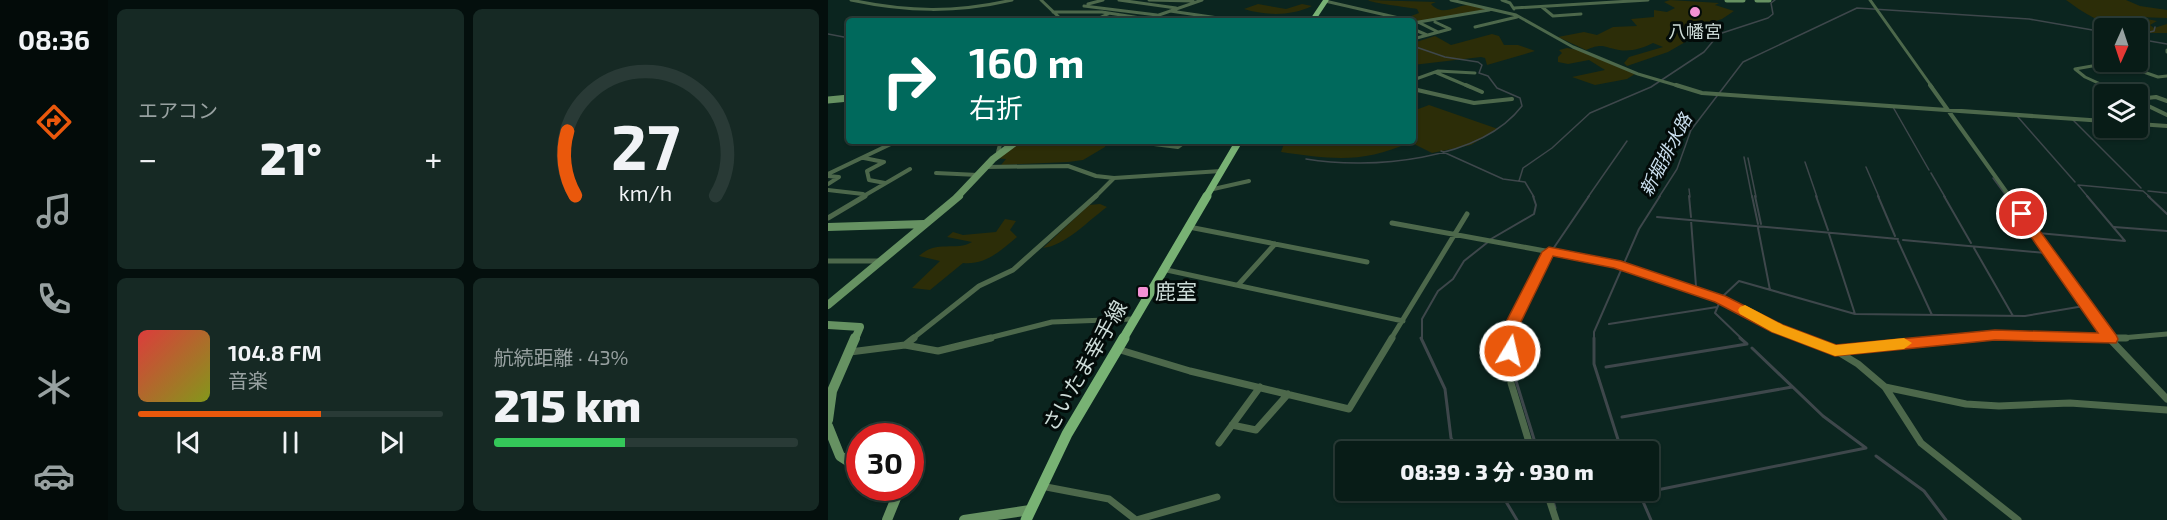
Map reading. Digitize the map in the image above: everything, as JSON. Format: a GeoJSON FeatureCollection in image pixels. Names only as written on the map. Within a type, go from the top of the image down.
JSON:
{"type":"FeatureCollection","features":[{"type":"Feature","properties":{"kind":"main road"},"geometry":{"type":"LineString","coordinates":[[1314,18],[1325,0]]}},
{"type":"Feature","properties":{"kind":"main road","name":"さいたま幸手線"},"geometry":{"type":"LineString","coordinates":[[1028,515],[1058,450],[1115,349],[1237,144]]}},
{"type":"Feature","properties":{"kind":"street"},"geometry":{"type":"LineString","coordinates":[[851,0],[909,12],[960,11],[1012,0]]}},
{"type":"Feature","properties":{"kind":"street"},"geometry":{"type":"LineString","coordinates":[[1041,0],[1060,18]]}},
{"type":"Feature","properties":{"kind":"street"},"geometry":{"type":"LineString","coordinates":[[1072,10],[1103,0]]}},
{"type":"Feature","properties":{"kind":"street"},"geometry":{"type":"LineString","coordinates":[[1119,0],[1177,9]]}},
{"type":"Feature","properties":{"kind":"street"},"geometry":{"type":"LineString","coordinates":[[1149,0],[1197,2]]}},
{"type":"Feature","properties":{"kind":"street"},"geometry":{"type":"LineString","coordinates":[[1150,18],[1202,0]]}},
{"type":"Feature","properties":{"kind":"street"},"geometry":{"type":"LineString","coordinates":[[1325,0],[1397,18]]}},
{"type":"Feature","properties":{"kind":"street"},"geometry":{"type":"LineString","coordinates":[[1451,0],[1517,16],[1573,47],[1650,78],[1712,93],[2094,120]]}},
{"type":"Feature","properties":{"kind":"street"},"geometry":{"type":"LineString","coordinates":[[1502,0],[1510,3],[1517,16]]}},
{"type":"Feature","properties":{"kind":"street"},"geometry":{"type":"LineString","coordinates":[[1502,12],[1514,9],[1648,0]]}},
{"type":"Feature","properties":{"kind":"street"},"geometry":{"type":"LineString","coordinates":[[1727,0],[1743,0]]}},
{"type":"Feature","properties":{"kind":"street"},"geometry":{"type":"LineString","coordinates":[[1757,0],[1768,0]]}},
{"type":"Feature","properties":{"kind":"street"},"geometry":{"type":"LineString","coordinates":[[1870,0],[2110,339],[2167,399]]}},
{"type":"Feature","properties":{"kind":"street"},"geometry":{"type":"LineString","coordinates":[[1084,6],[1157,15]]}},
{"type":"Feature","properties":{"kind":"street"},"geometry":{"type":"LineString","coordinates":[[1542,7],[1553,16],[1581,15]]}},
{"type":"Feature","properties":{"kind":"street"},"geometry":{"type":"LineString","coordinates":[[1557,7],[1567,15]]}},
{"type":"Feature","properties":{"kind":"street"},"geometry":{"type":"LineString","coordinates":[[1053,12],[1072,10],[1141,18]]}},
{"type":"Feature","properties":{"kind":"street"},"geometry":{"type":"LineString","coordinates":[[1416,27],[1491,10]]}},
{"type":"Feature","properties":{"kind":"street"},"geometry":{"type":"LineString","coordinates":[[1170,11],[1218,18]]}},
{"type":"Feature","properties":{"kind":"street"},"geometry":{"type":"LineString","coordinates":[[1099,18],[1110,13]]}},
{"type":"Feature","properties":{"kind":"street"},"geometry":{"type":"LineString","coordinates":[[1475,27],[1517,16]]}},
{"type":"Feature","properties":{"kind":"street"},"geometry":{"type":"LineString","coordinates":[[1435,22],[1450,29]]}},
{"type":"Feature","properties":{"kind":"street"},"geometry":{"type":"LineString","coordinates":[[1416,23],[1438,32]]}},
{"type":"Feature","properties":{"kind":"street"},"geometry":{"type":"LineString","coordinates":[[1416,38],[1455,27]]}},
{"type":"Feature","properties":{"kind":"street"},"geometry":{"type":"LineString","coordinates":[[1416,30],[1427,35]]}},
{"type":"Feature","properties":{"kind":"street"},"geometry":{"type":"LineString","coordinates":[[2100,84],[2075,69],[2115,62],[2158,77],[2167,76]]}},
{"type":"Feature","properties":{"kind":"street"},"geometry":{"type":"LineString","coordinates":[[1436,72],[1482,92]]}},
{"type":"Feature","properties":{"kind":"street"},"geometry":{"type":"LineString","coordinates":[[1416,79],[1436,72],[1475,73]]}},
{"type":"Feature","properties":{"kind":"street"},"geometry":{"type":"LineString","coordinates":[[1416,90],[1466,104],[1489,104],[1512,99]]}},
{"type":"Feature","properties":{"kind":"street"},"geometry":{"type":"LineString","coordinates":[[2148,98],[2167,95]]}},
{"type":"Feature","properties":{"kind":"street"},"geometry":{"type":"LineString","coordinates":[[2156,97],[2167,101]]}},
{"type":"Feature","properties":{"kind":"street"},"geometry":{"type":"LineString","coordinates":[[828,100],[846,98]]}},
{"type":"Feature","properties":{"kind":"street"},"geometry":{"type":"LineString","coordinates":[[2148,105],[2167,115]]}},
{"type":"Feature","properties":{"kind":"street"},"geometry":{"type":"LineString","coordinates":[[2148,125],[2167,126]]}},
{"type":"Feature","properties":{"kind":"street"},"geometry":{"type":"LineString","coordinates":[[828,175],[891,144]]}},
{"type":"Feature","properties":{"kind":"street"},"geometry":{"type":"LineString","coordinates":[[998,152],[1000,144]]}},
{"type":"Feature","properties":{"kind":"street"},"geometry":{"type":"LineString","coordinates":[[828,305],[960,195],[998,152],[1012,144]]}},
{"type":"Feature","properties":{"kind":"street"},"geometry":{"type":"LineString","coordinates":[[1154,144],[1178,147],[1182,144]]}},
{"type":"Feature","properties":{"kind":"street"},"geometry":{"type":"LineString","coordinates":[[862,158],[884,162],[867,171],[869,180],[885,183]]}},
{"type":"Feature","properties":{"kind":"street"},"geometry":{"type":"LineString","coordinates":[[985,167],[1068,166],[1096,176],[1114,178],[1221,171]]}},
{"type":"Feature","properties":{"kind":"street"},"geometry":{"type":"LineString","coordinates":[[828,218],[910,169]]}},
{"type":"Feature","properties":{"kind":"street"},"geometry":{"type":"LineString","coordinates":[[936,173],[978,175]]}},
{"type":"Feature","properties":{"kind":"street"},"geometry":{"type":"LineString","coordinates":[[828,175],[839,177],[828,184]]}},
{"type":"Feature","properties":{"kind":"street"},"geometry":{"type":"LineString","coordinates":[[905,345],[979,286],[1013,270],[1077,215],[1114,178]]}},
{"type":"Feature","properties":{"kind":"street"},"geometry":{"type":"LineString","coordinates":[[1209,190],[1249,181]]}},
{"type":"Feature","properties":{"kind":"street"},"geometry":{"type":"LineString","coordinates":[[828,190],[865,194]]}},
{"type":"Feature","properties":{"kind":"street"},"geometry":{"type":"LineString","coordinates":[[1115,349],[1349,409],[1467,214]]}},
{"type":"Feature","properties":{"kind":"street"},"geometry":{"type":"LineString","coordinates":[[1392,223],[1616,264],[1737,306],[1778,329],[1835,350],[1858,364],[1885,387],[1921,443],[2019,520]]}},
{"type":"Feature","properties":{"kind":"street"},"geometry":{"type":"LineString","coordinates":[[828,227],[924,224]]}},
{"type":"Feature","properties":{"kind":"street"},"geometry":{"type":"LineString","coordinates":[[1187,227],[1367,262]]}},
{"type":"Feature","properties":{"kind":"street"},"geometry":{"type":"LineString","coordinates":[[1238,285],[1275,244]]}},
{"type":"Feature","properties":{"kind":"street"},"geometry":{"type":"LineString","coordinates":[[1529,441],[1511,383],[1509,336],[1549,252]]}},
{"type":"Feature","properties":{"kind":"street"},"geometry":{"type":"LineString","coordinates":[[828,261],[878,261]]}},
{"type":"Feature","properties":{"kind":"street"},"geometry":{"type":"LineString","coordinates":[[1162,269],[1403,321]]}},
{"type":"Feature","properties":{"kind":"street"},"geometry":{"type":"LineString","coordinates":[[849,352],[905,345],[922,350],[938,351],[1052,322],[1133,319]]}},
{"type":"Feature","properties":{"kind":"street"},"geometry":{"type":"LineString","coordinates":[[828,325],[854,324],[860,327],[832,391],[828,420]]}},
{"type":"Feature","properties":{"kind":"street"},"geometry":{"type":"LineString","coordinates":[[1835,350],[1995,335],[2045,334],[2110,339],[2167,334]]}},
{"type":"Feature","properties":{"kind":"street"},"geometry":{"type":"LineString","coordinates":[[1219,443],[1260,387]]}},
{"type":"Feature","properties":{"kind":"street"},"geometry":{"type":"LineString","coordinates":[[1885,387],[1966,404],[1999,406],[2070,403],[2167,410]]}},
{"type":"Feature","properties":{"kind":"street"},"geometry":{"type":"LineString","coordinates":[[1232,425],[1256,430],[1288,394]]}},
{"type":"Feature","properties":{"kind":"street"},"geometry":{"type":"LineString","coordinates":[[828,426],[840,456],[846,460]]}},
{"type":"Feature","properties":{"kind":"street"},"geometry":{"type":"LineString","coordinates":[[1040,486],[1108,499],[1136,520],[1216,497]]}},
{"type":"Feature","properties":{"kind":"street"},"geometry":{"type":"LineString","coordinates":[[887,520],[895,501]]}},
{"type":"Feature","properties":{"kind":"street"},"geometry":{"type":"LineString","coordinates":[[1550,501],[1556,520]]}},
{"type":"Feature","properties":{"kind":"street"},"geometry":{"type":"LineString","coordinates":[[964,520],[1028,515]]}},
{"type":"Feature","properties":{"kind":"shaded area"},"geometry":{"type":"Polygon","coordinates":[[[1368,0],[1436,2],[1431,4],[1440,10],[1468,5],[1487,10],[1419,22],[1416,21],[1416,18],[1406,18],[1419,13],[1417,9],[1368,0]]]}},
{"type":"Feature","properties":{"kind":"shaded area"},"geometry":{"type":"Polygon","coordinates":[[[1670,0],[1719,3],[1715,5],[1734,11],[1722,19],[1700,26],[1706,30],[1668,52],[1627,66],[1624,63],[1629,57],[1663,47],[1653,43],[1628,50],[1599,46],[1586,50],[1558,37],[1584,32],[1597,35],[1613,27],[1637,26],[1631,19],[1654,17],[1654,10],[1667,12],[1675,8],[1664,2],[1670,0]]]}},
{"type":"Feature","properties":{"kind":"shaded area"},"geometry":{"type":"Polygon","coordinates":[[[2066,0],[2126,0],[2140,6],[2167,10],[2167,18],[2095,18],[2066,0]]]}},
{"type":"Feature","properties":{"kind":"shaded area"},"geometry":{"type":"Polygon","coordinates":[[[1258,4],[1286,9],[1302,4],[1312,6],[1296,12],[1279,14],[1244,9],[1258,4]]]}},
{"type":"Feature","properties":{"kind":"shaded area"},"geometry":{"type":"Polygon","coordinates":[[[2148,19],[2157,21],[2150,25],[2154,28],[2167,24],[2167,33],[2148,33],[2148,19]]]}},
{"type":"Feature","properties":{"kind":"shaded area"},"geometry":{"type":"Polygon","coordinates":[[[1492,34],[1499,36],[1504,45],[1518,45],[1535,51],[1487,65],[1485,58],[1481,57],[1416,65],[1416,42],[1435,36],[1451,45],[1492,34]]]}},
{"type":"Feature","properties":{"kind":"shaded area"},"geometry":{"type":"Polygon","coordinates":[[[1567,48],[1583,51],[1635,74],[1627,79],[1595,85],[1572,77],[1605,70],[1589,60],[1568,64],[1558,62],[1558,57],[1562,53],[1559,50],[1567,48]]]}},
{"type":"Feature","properties":{"kind":"shaded area"},"geometry":{"type":"Polygon","coordinates":[[[1429,105],[1498,129],[1471,145],[1432,153],[1414,144],[1416,144],[1416,110],[1429,105]]]}},
{"type":"Feature","properties":{"kind":"shaded area"},"geometry":{"type":"Polygon","coordinates":[[[1016,144],[1106,144],[1105,147],[1083,160],[1068,162],[1001,165],[1006,159],[995,158],[1016,144]]]}},
{"type":"Feature","properties":{"kind":"shaded area"},"geometry":{"type":"Polygon","coordinates":[[[1284,144],[1405,144],[1377,154],[1347,158],[1281,152],[1284,144]]]}},
{"type":"Feature","properties":{"kind":"shaded area"},"geometry":{"type":"Polygon","coordinates":[[[1100,204],[1107,207],[1068,238],[1043,248],[1089,205],[1100,204]]]}},
{"type":"Feature","properties":{"kind":"shaded area"},"geometry":{"type":"Polygon","coordinates":[[[1005,219],[1016,221],[1010,230],[1017,237],[999,252],[979,262],[963,263],[930,290],[912,288],[940,261],[919,256],[933,248],[960,246],[972,242],[947,237],[953,232],[963,235],[996,232],[1005,219]]]}},
{"type":"Feature","properties":{"kind":"waterway"},"geometry":{"type":"LineString","coordinates":[[1519,181],[1523,168],[1552,148],[1590,113],[1651,87],[1704,52],[1719,34],[1768,18],[1773,14],[1771,3],[1775,0]]}},
{"type":"Feature","properties":{"kind":"waterway","name":"新堀排水路"},"geometry":{"type":"LineString","coordinates":[[1659,197],[1677,169],[1691,130],[1743,62],[1857,8],[2029,19],[2094,30]]}},
{"type":"Feature","properties":{"kind":"waterway"},"geometry":{"type":"LineString","coordinates":[[2148,32],[2154,31],[2155,27]]}},
{"type":"Feature","properties":{"kind":"waterway"},"geometry":{"type":"LineString","coordinates":[[828,34],[846,37]]}},
{"type":"Feature","properties":{"kind":"waterway","name":"新堀排水路"},"geometry":{"type":"LineString","coordinates":[[2148,41],[2167,44]]}},
{"type":"Feature","properties":{"kind":"waterway"},"geometry":{"type":"LineString","coordinates":[[1416,47],[1445,57],[1478,62],[1482,65],[1479,73],[1488,76],[1497,88],[1520,98],[1522,106],[1503,125],[1479,139],[1443,152]]}},
{"type":"Feature","properties":{"kind":"waterway"},"geometry":{"type":"LineString","coordinates":[[1893,107],[1929,170]]}},
{"type":"Feature","properties":{"kind":"waterway"},"geometry":{"type":"LineString","coordinates":[[2017,116],[2075,182]]}},
{"type":"Feature","properties":{"kind":"waterway"},"geometry":{"type":"LineString","coordinates":[[2073,120],[2141,188]]}},
{"type":"Feature","properties":{"kind":"waterway"},"geometry":{"type":"LineString","coordinates":[[1588,197],[1627,141]]}},
{"type":"Feature","properties":{"kind":"waterway"},"geometry":{"type":"LineString","coordinates":[[1306,159],[1360,163],[1391,162],[1443,152]]}},
{"type":"Feature","properties":{"kind":"waterway"},"geometry":{"type":"LineString","coordinates":[[1443,152],[1503,179],[1525,182],[1534,197]]}},
{"type":"Feature","properties":{"kind":"waterway"},"geometry":{"type":"LineString","coordinates":[[1744,157],[1752,197]]}},
{"type":"Feature","properties":{"kind":"waterway"},"geometry":{"type":"LineString","coordinates":[[1748,158],[1756,197]]}},
{"type":"Feature","properties":{"kind":"waterway"},"geometry":{"type":"LineString","coordinates":[[1805,162],[1817,197]]}},
{"type":"Feature","properties":{"kind":"waterway"},"geometry":{"type":"LineString","coordinates":[[1866,167],[1879,197]]}},
{"type":"Feature","properties":{"kind":"waterway"},"geometry":{"type":"LineString","coordinates":[[1931,173],[1945,197]]}},
{"type":"Feature","properties":{"kind":"waterway"},"geometry":{"type":"LineString","coordinates":[[1993,178],[2007,197]]}},
{"type":"Feature","properties":{"kind":"waterway"},"geometry":{"type":"LineString","coordinates":[[2088,197],[2078,185],[2143,191],[2150,197]]}},
{"type":"Feature","properties":{"kind":"waterway"},"geometry":{"type":"LineString","coordinates":[[1689,189],[1690,197]]}},
{"type":"Feature","properties":{"kind":"waterway"},"geometry":{"type":"LineString","coordinates":[[2148,191],[2167,193]]}},
{"type":"Feature","properties":{"kind":"waterway"},"geometry":{"type":"LineString","coordinates":[[1491,239],[1534,214],[1536,205],[1533,196]]}},
{"type":"Feature","properties":{"kind":"waterway"},"geometry":{"type":"LineString","coordinates":[[1553,249],[1589,196]]}},
{"type":"Feature","properties":{"kind":"waterway","name":"新堀排水路"},"geometry":{"type":"LineString","coordinates":[[1618,441],[1594,364],[1594,332],[1639,229],[1660,196]]}},
{"type":"Feature","properties":{"kind":"waterway"},"geometry":{"type":"LineString","coordinates":[[1689,196],[1691,217]]}},
{"type":"Feature","properties":{"kind":"waterway"},"geometry":{"type":"LineString","coordinates":[[1752,196],[1758,224]]}},
{"type":"Feature","properties":{"kind":"waterway"},"geometry":{"type":"LineString","coordinates":[[1755,196],[1761,224]]}},
{"type":"Feature","properties":{"kind":"waterway"},"geometry":{"type":"LineString","coordinates":[[1816,196],[1828,230]]}},
{"type":"Feature","properties":{"kind":"waterway"},"geometry":{"type":"LineString","coordinates":[[1878,196],[1895,236]]}},
{"type":"Feature","properties":{"kind":"waterway"},"geometry":{"type":"LineString","coordinates":[[1944,196],[1971,243]]}},
{"type":"Feature","properties":{"kind":"waterway"},"geometry":{"type":"LineString","coordinates":[[2006,196],[2043,249]]}},
{"type":"Feature","properties":{"kind":"waterway"},"geometry":{"type":"LineString","coordinates":[[2038,233],[2125,241],[2087,196]]}},
{"type":"Feature","properties":{"kind":"waterway"},"geometry":{"type":"LineString","coordinates":[[2148,196],[2167,214]]}},
{"type":"Feature","properties":{"kind":"waterway"},"geometry":{"type":"LineString","coordinates":[[1657,217],[1691,220]]}},
{"type":"Feature","properties":{"kind":"waterway"},"geometry":{"type":"LineString","coordinates":[[1691,220],[1898,239]]}},
{"type":"Feature","properties":{"kind":"waterway"},"geometry":{"type":"LineString","coordinates":[[1691,220],[1696,286]]}},
{"type":"Feature","properties":{"kind":"waterway"},"geometry":{"type":"LineString","coordinates":[[2114,227],[2167,231]]}},
{"type":"Feature","properties":{"kind":"waterway"},"geometry":{"type":"LineString","coordinates":[[1758,228],[1770,290]]}},
{"type":"Feature","properties":{"kind":"waterway"},"geometry":{"type":"LineString","coordinates":[[1829,234],[1855,314]]}},
{"type":"Feature","properties":{"kind":"waterway"},"geometry":{"type":"LineString","coordinates":[[1903,240],[2046,253],[2084,306],[2025,316],[2013,316]]}},
{"type":"Feature","properties":{"kind":"waterway"},"geometry":{"type":"LineString","coordinates":[[2043,240],[2051,250]]}},
{"type":"Feature","properties":{"kind":"waterway"},"geometry":{"type":"LineString","coordinates":[[1898,241],[1932,315]]}},
{"type":"Feature","properties":{"kind":"waterway"},"geometry":{"type":"LineString","coordinates":[[1422,339],[1422,319],[1438,291],[1453,279],[1464,261],[1488,242]]}},
{"type":"Feature","properties":{"kind":"waterway"},"geometry":{"type":"LineString","coordinates":[[1974,248],[2013,316]]}},
{"type":"Feature","properties":{"kind":"waterway"},"geometry":{"type":"LineString","coordinates":[[1636,267],[1722,297],[1739,281],[1770,290]]}},
{"type":"Feature","properties":{"kind":"waterway"},"geometry":{"type":"LineString","coordinates":[[1770,290],[1855,314]]}},
{"type":"Feature","properties":{"kind":"waterway"},"geometry":{"type":"LineString","coordinates":[[1720,301],[1715,313],[1742,339]]}},
{"type":"Feature","properties":{"kind":"waterway"},"geometry":{"type":"LineString","coordinates":[[1609,324],[1717,307]]}},
{"type":"Feature","properties":{"kind":"waterway"},"geometry":{"type":"LineString","coordinates":[[1855,314],[1932,315]]}},
{"type":"Feature","properties":{"kind":"waterway"},"geometry":{"type":"LineString","coordinates":[[1932,315],[2013,316]]}},
{"type":"Feature","properties":{"kind":"waterway"},"geometry":{"type":"LineString","coordinates":[[1515,332],[1515,338]]}},
{"type":"Feature","properties":{"kind":"waterway"},"geometry":{"type":"LineString","coordinates":[[1421,338],[1445,389],[1453,441]]}},
{"type":"Feature","properties":{"kind":"waterway"},"geometry":{"type":"LineString","coordinates":[[1515,338],[1516,381],[1535,441]]}},
{"type":"Feature","properties":{"kind":"waterway"},"geometry":{"type":"LineString","coordinates":[[1606,367],[1747,344],[1740,338]]}},
{"type":"Feature","properties":{"kind":"waterway"},"geometry":{"type":"LineString","coordinates":[[1659,490],[1866,448],[1823,416],[1752,348]]}},
{"type":"Feature","properties":{"kind":"waterway"},"geometry":{"type":"LineString","coordinates":[[1622,417],[1792,387]]}},
{"type":"Feature","properties":{"kind":"waterway"},"geometry":{"type":"LineString","coordinates":[[1876,456],[1924,491],[1946,520]]}},
{"type":"Feature","properties":{"kind":"waterway"},"geometry":{"type":"LineString","coordinates":[[1506,501],[1517,520]]}},
{"type":"Feature","properties":{"kind":"waterway"},"geometry":{"type":"LineString","coordinates":[[1553,501],[1555,508]]}},
{"type":"Feature","properties":{"kind":"waterway","name":"新堀排水路"},"geometry":{"type":"LineString","coordinates":[[1643,501],[1651,520]]}},
{"type":"Feature","properties":{"kind":"slow traffic"},"geometry":{"type":"LineString","coordinates":[[1745,310],[1778,329],[1835,350],[1904,343]]}},
{"type":"Feature","properties":{"kind":"place","name":"八幡宮"},"geometry":{"type":"Point","coordinates":[1695,12]}},
{"type":"Feature","properties":{"kind":"place","name":"鹿室"},"geometry":{"type":"Point","coordinates":[1143,292]}},
{"type":"Feature","properties":{"kind":"route"},"geometry":{"type":"LineString","coordinates":[[1510,351],[1511,328],[1549,252],[1616,264],[1720,299],[1778,329],[1835,350],[1995,335],[2045,334],[2110,339],[2022,214]]}}]}
